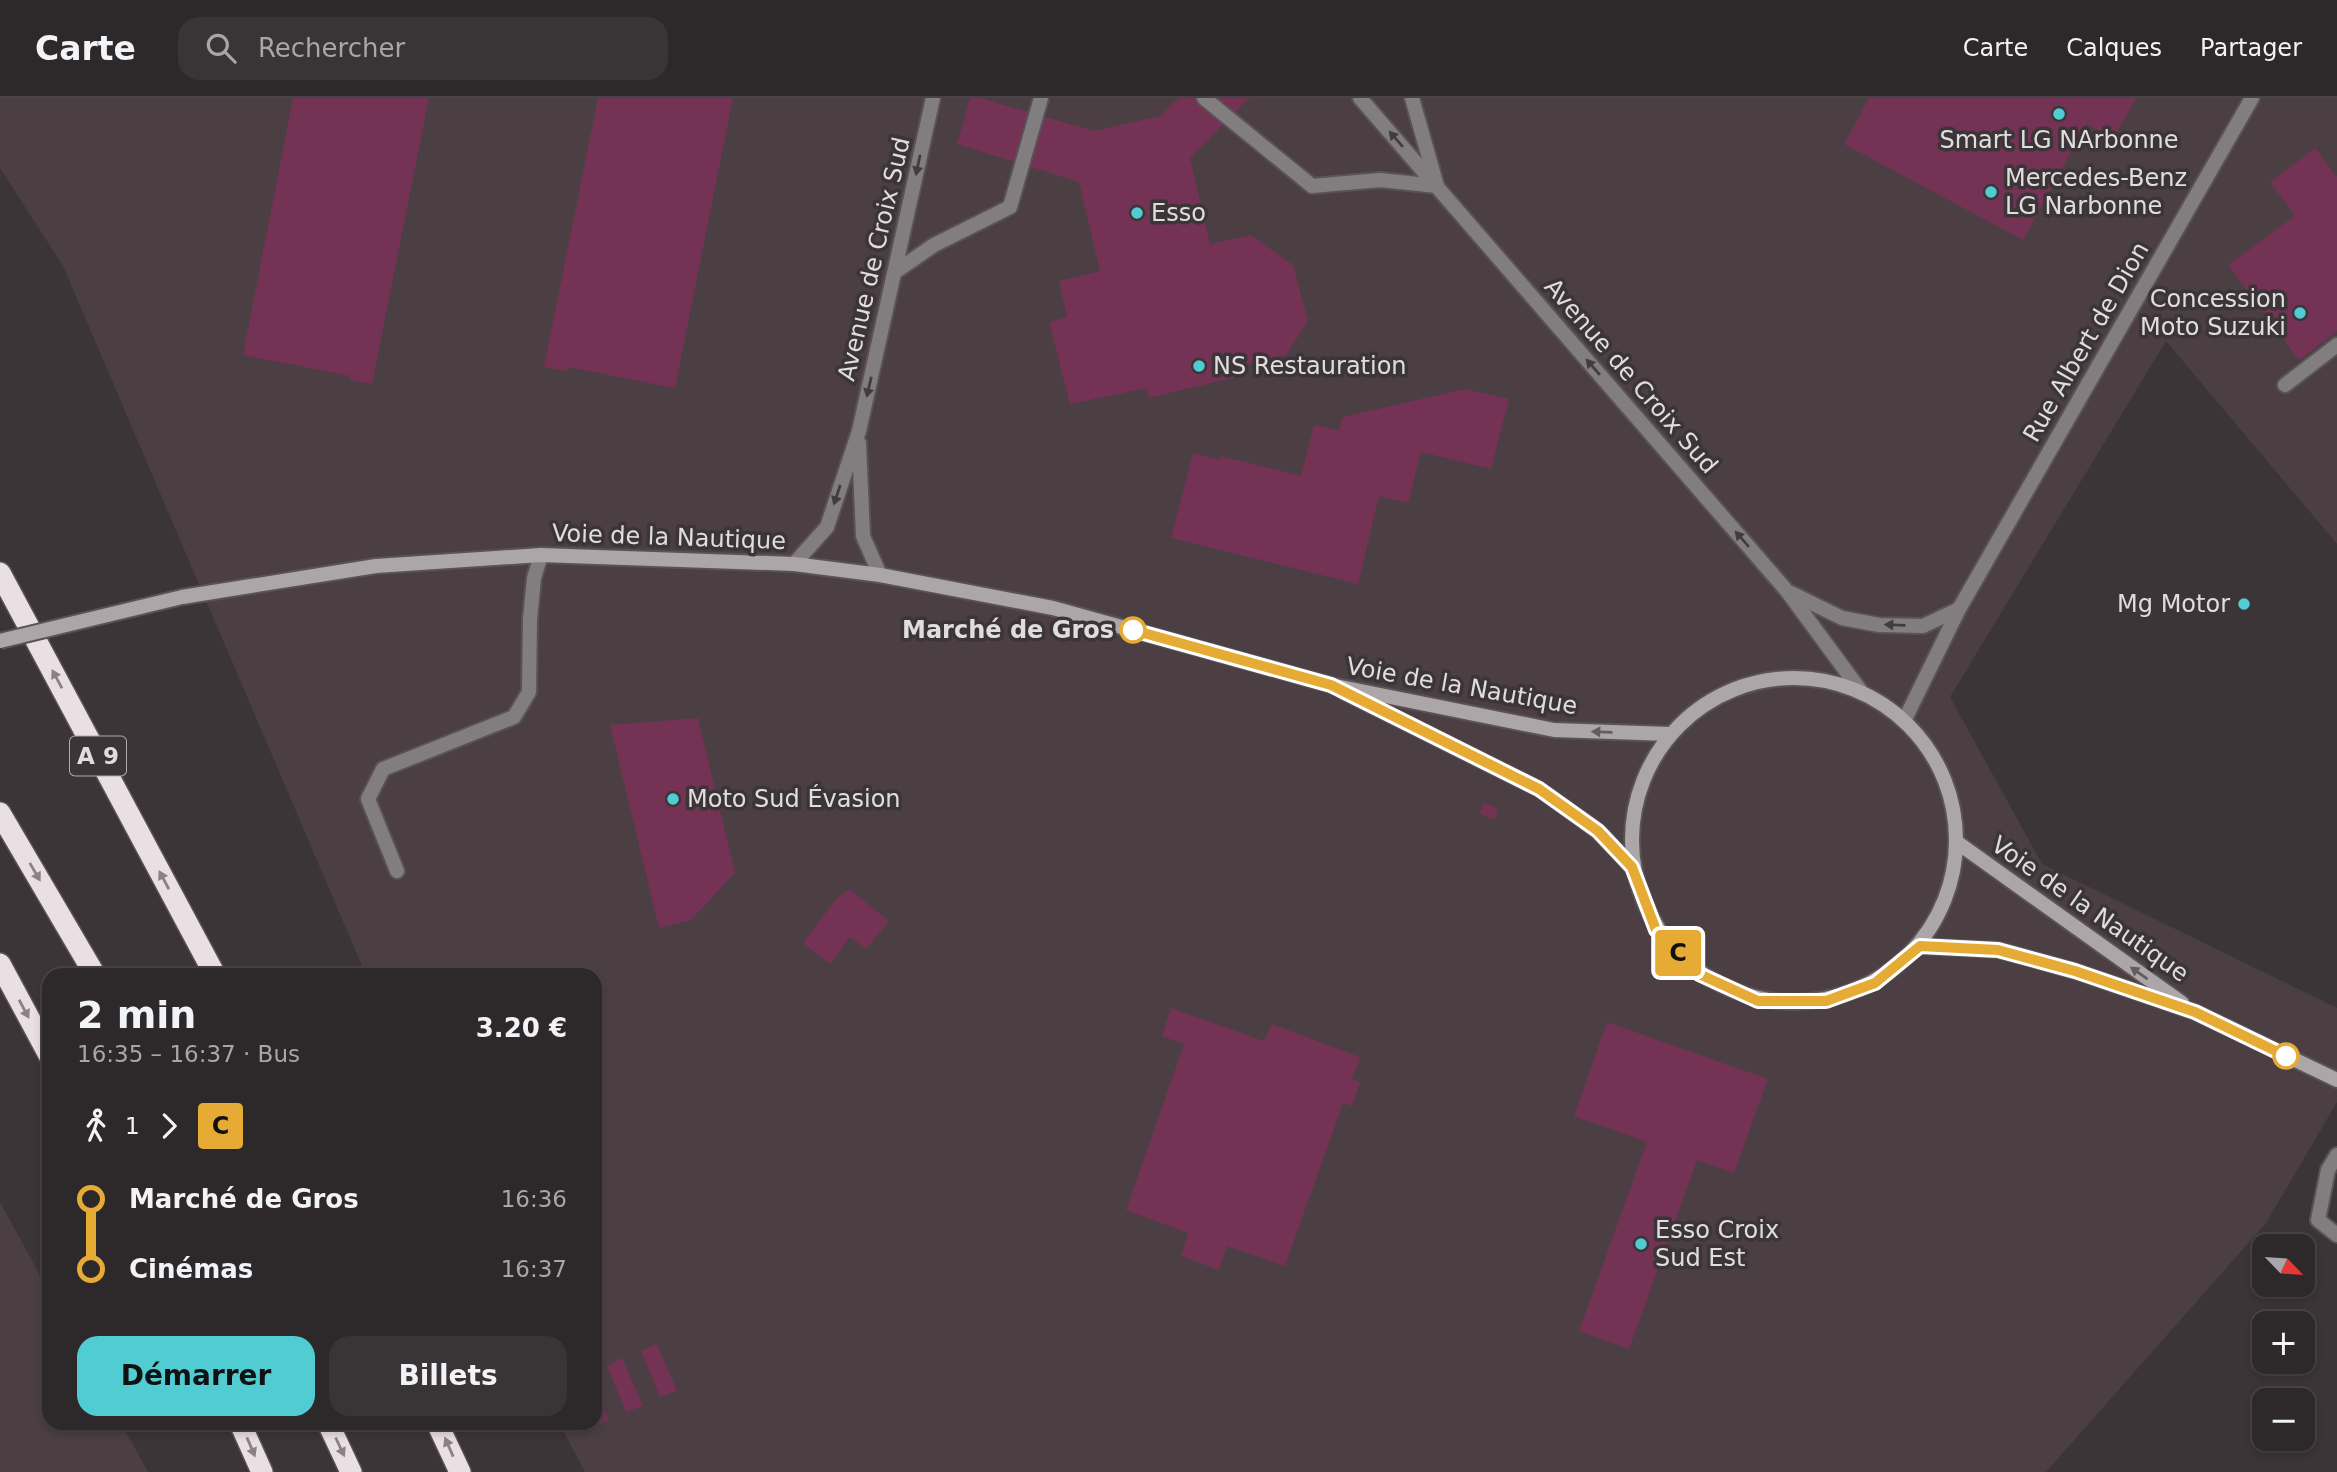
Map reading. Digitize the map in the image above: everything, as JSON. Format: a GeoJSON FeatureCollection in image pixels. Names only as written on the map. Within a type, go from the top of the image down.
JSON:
{"type":"FeatureCollection","features":[{"type":"Feature","properties":{"kind":"highway","name":"A 9"},"geometry":{"type":"LineString","coordinates":[[0,573],[211,968]]}},
{"type":"Feature","properties":{"kind":"highway"},"geometry":{"type":"LineString","coordinates":[[0,813],[91,968]]}},
{"type":"Feature","properties":{"kind":"highway"},"geometry":{"type":"LineString","coordinates":[[0,964],[42,1042]]}},
{"type":"Feature","properties":{"kind":"highway"},"geometry":{"type":"LineString","coordinates":[[243,1430],[262,1472]]}},
{"type":"Feature","properties":{"kind":"highway"},"geometry":{"type":"LineString","coordinates":[[331,1430],[351,1472]]}},
{"type":"Feature","properties":{"kind":"highway"},"geometry":{"type":"LineString","coordinates":[[440,1430],[460,1472]]}},
{"type":"Feature","properties":{"kind":"street","name":"Avenue de Croix Sud"},"geometry":{"type":"LineString","coordinates":[[794,564],[827,527],[859,431],[933,98]]}},
{"type":"Feature","properties":{"kind":"street"},"geometry":{"type":"LineString","coordinates":[[895,272],[934,246],[1010,207],[1041,98]]}},
{"type":"Feature","properties":{"kind":"street"},"geometry":{"type":"LineString","coordinates":[[1204,98],[1312,186],[1380,180],[1437,186],[1412,98]]}},
{"type":"Feature","properties":{"kind":"street","name":"Avenue de Croix Sud"},"geometry":{"type":"LineString","coordinates":[[1360,98],[1787,591],[1860,690]]}},
{"type":"Feature","properties":{"kind":"street","name":"Rue Albert de Dion"},"geometry":{"type":"LineString","coordinates":[[1905,719],[1959,609],[2252,98]]}},
{"type":"Feature","properties":{"kind":"street"},"geometry":{"type":"LineString","coordinates":[[2285,385],[2337,345]]}},
{"type":"Feature","properties":{"kind":"street","name":"Avenue de Croix Sud"},"geometry":{"type":"LineString","coordinates":[[859,431],[863,536],[880,575]]}},
{"type":"Feature","properties":{"kind":"street"},"geometry":{"type":"LineString","coordinates":[[397,871],[368,799],[383,769],[514,717],[529,692],[530,619],[534,578],[541,555]]}},
{"type":"Feature","properties":{"kind":"street","name":"Voie de la Nautique"},"geometry":{"type":"LineString","coordinates":[[0,641],[182,597],[376,566],[541,555],[794,564],[880,575],[1053,608],[1331,685],[1554,730],[1670,734]]}},
{"type":"Feature","properties":{"kind":"street"},"geometry":{"type":"LineString","coordinates":[[1787,591],[1842,618],[1879,625],[1923,626],[1959,609]]}},
{"type":"Feature","properties":{"kind":"street"},"geometry":{"type":"LineString","coordinates":[[1809,677],[1860,690],[1905,719],[1943,772],[1958,843],[1952,884],[1945,903],[1920,946],[1875,983],[1826,1001],[1758,1001],[1699,974],[1656,930],[1632,867],[1631,819],[1643,776],[1670,734],[1703,704],[1739,686],[1809,677]]}},
{"type":"Feature","properties":{"kind":"street","name":"Voie de la Nautique"},"geometry":{"type":"LineString","coordinates":[[1331,685],[1539,789],[1598,831],[1632,867]]}},
{"type":"Feature","properties":{"kind":"street","name":"Voie de la Nautique"},"geometry":{"type":"LineString","coordinates":[[1958,843],[2195,1012]]}},
{"type":"Feature","properties":{"kind":"street","name":"Voie de la Nautique"},"geometry":{"type":"LineString","coordinates":[[1920,946],[1998,950],[2075,971],[2195,1012],[2337,1080]]}},
{"type":"Feature","properties":{"kind":"street"},"geometry":{"type":"LineString","coordinates":[[2337,1155],[2328,1170],[2318,1220],[2337,1235]]}},
{"type":"Feature","properties":{"kind":"shaded area"},"geometry":{"type":"Polygon","coordinates":[[[0,98],[2337,98],[2337,544],[2166,341],[1950,697],[2042,864],[2337,1008],[2337,1102],[2266,1223],[2256,1234],[2252,1234],[2252,1239],[2046,1472],[585,1472],[563,1430],[602,1430],[602,968],[363,968],[63,266],[0,168],[0,98]]]}},
{"type":"Feature","properties":{"kind":"shaded area"},"geometry":{"type":"Polygon","coordinates":[[[0,1202],[42,1279],[42,1430],[125,1430],[148,1472],[0,1472],[0,1202]]]}},
{"type":"Feature","properties":{"kind":"building"},"geometry":{"type":"Polygon","coordinates":[[[293,98],[429,98],[372,384],[349,380],[350,376],[243,355],[293,98]]]}},
{"type":"Feature","properties":{"kind":"building"},"geometry":{"type":"Polygon","coordinates":[[[598,98],[733,98],[675,388],[567,367],[567,371],[544,367],[598,98]]]}},
{"type":"Feature","properties":{"kind":"building"},"geometry":{"type":"Polygon","coordinates":[[[970,98],[980,98],[1094,131],[1160,116],[1179,98],[1249,98],[1190,158],[1210,244],[1251,235],[1293,265],[1308,321],[1286,355],[1234,367],[1236,377],[1149,398],[1147,388],[1070,404],[1049,322],[1067,317],[1059,281],[1100,271],[1079,182],[957,144],[970,98]]]}},
{"type":"Feature","properties":{"kind":"building","name":"Mercedes-Benz LG Narbonne"},"geometry":{"type":"Polygon","coordinates":[[[1869,98],[2136,98],[2114,138],[2086,124],[2023,240],[1844,144],[1869,98]]]}},
{"type":"Feature","properties":{"kind":"building"},"geometry":{"type":"Polygon","coordinates":[[[2315,148],[2337,177],[2337,331],[2299,360],[2228,265],[2295,216],[2270,182],[2315,148]]]}},
{"type":"Feature","properties":{"kind":"building"},"geometry":{"type":"Polygon","coordinates":[[[1465,389],[1509,399],[1491,469],[1421,452],[1408,503],[1379,496],[1358,584],[1171,538],[1193,453],[1219,460],[1220,456],[1301,476],[1314,425],[1339,430],[1343,417],[1465,389]]]}},
{"type":"Feature","properties":{"kind":"building","name":"Moto Sud Évasion"},"geometry":{"type":"Polygon","coordinates":[[[698,718],[735,873],[691,920],[659,928],[610,725],[698,718]]]}},
{"type":"Feature","properties":{"kind":"building"},"geometry":{"type":"Polygon","coordinates":[[[1484,802],[1498,809],[1495,820],[1480,814],[1484,802]]]}},
{"type":"Feature","properties":{"kind":"building"},"geometry":{"type":"Polygon","coordinates":[[[849,889],[889,921],[866,949],[850,937],[830,964],[803,943],[836,899],[849,889]]]}},
{"type":"Feature","properties":{"kind":"building"},"geometry":{"type":"Polygon","coordinates":[[[1171,1008],[1264,1041],[1272,1024],[1360,1057],[1352,1079],[1360,1082],[1352,1106],[1343,1103],[1285,1266],[1227,1246],[1219,1270],[1181,1256],[1188,1233],[1126,1210],[1184,1044],[1162,1036],[1171,1008]]]}},
{"type":"Feature","properties":{"kind":"building"},"geometry":{"type":"Polygon","coordinates":[[[1607,1022],[1768,1079],[1734,1173],[1697,1160],[1629,1349],[1579,1331],[1647,1142],[1574,1116],[1607,1022]]]}},
{"type":"Feature","properties":{"kind":"building"},"geometry":{"type":"Polygon","coordinates":[[[657,1344],[677,1391],[660,1397],[641,1351],[657,1344]]]}},
{"type":"Feature","properties":{"kind":"building"},"geometry":{"type":"Polygon","coordinates":[[[622,1358],[643,1406],[626,1412],[607,1366],[622,1358]]]}},
{"type":"Feature","properties":{"kind":"building"},"geometry":{"type":"Polygon","coordinates":[[[602,1402],[609,1420],[602,1423],[602,1402]]]}},
{"type":"Feature","properties":{"kind":"bus line","name":"C"},"geometry":{"type":"LineString","coordinates":[[1133,630],[1331,685],[1539,789],[1598,831],[1632,867],[1656,930],[1699,974],[1758,1001],[1826,1001],[1875,983],[1920,946],[1998,950],[2075,971],[2195,1012],[2286,1056]]}},
{"type":"Feature","properties":{"kind":"place","name":"Smart LG NArbonne"},"geometry":{"type":"Point","coordinates":[2059,114]}},
{"type":"Feature","properties":{"kind":"place","name":"Mercedes-Benz LG Narbonne"},"geometry":{"type":"Point","coordinates":[1991,192]}},
{"type":"Feature","properties":{"kind":"place","name":"Esso"},"geometry":{"type":"Point","coordinates":[1137,213]}},
{"type":"Feature","properties":{"kind":"place","name":"Concession Moto Suzuki"},"geometry":{"type":"Point","coordinates":[2300,313]}},
{"type":"Feature","properties":{"kind":"place","name":"NS Restauration"},"geometry":{"type":"Point","coordinates":[1199,366]}},
{"type":"Feature","properties":{"kind":"place","name":"Mg Motor"},"geometry":{"type":"Point","coordinates":[2244,604]}},
{"type":"Feature","properties":{"kind":"place","name":"Marché de Gros"},"geometry":{"type":"Point","coordinates":[1133,630]}},
{"type":"Feature","properties":{"kind":"place","name":"Moto Sud Évasion"},"geometry":{"type":"Point","coordinates":[673,799]}},
{"type":"Feature","properties":{"kind":"place","name":"Esso Croix Sud Est"},"geometry":{"type":"Point","coordinates":[1641,1244]}}]}
